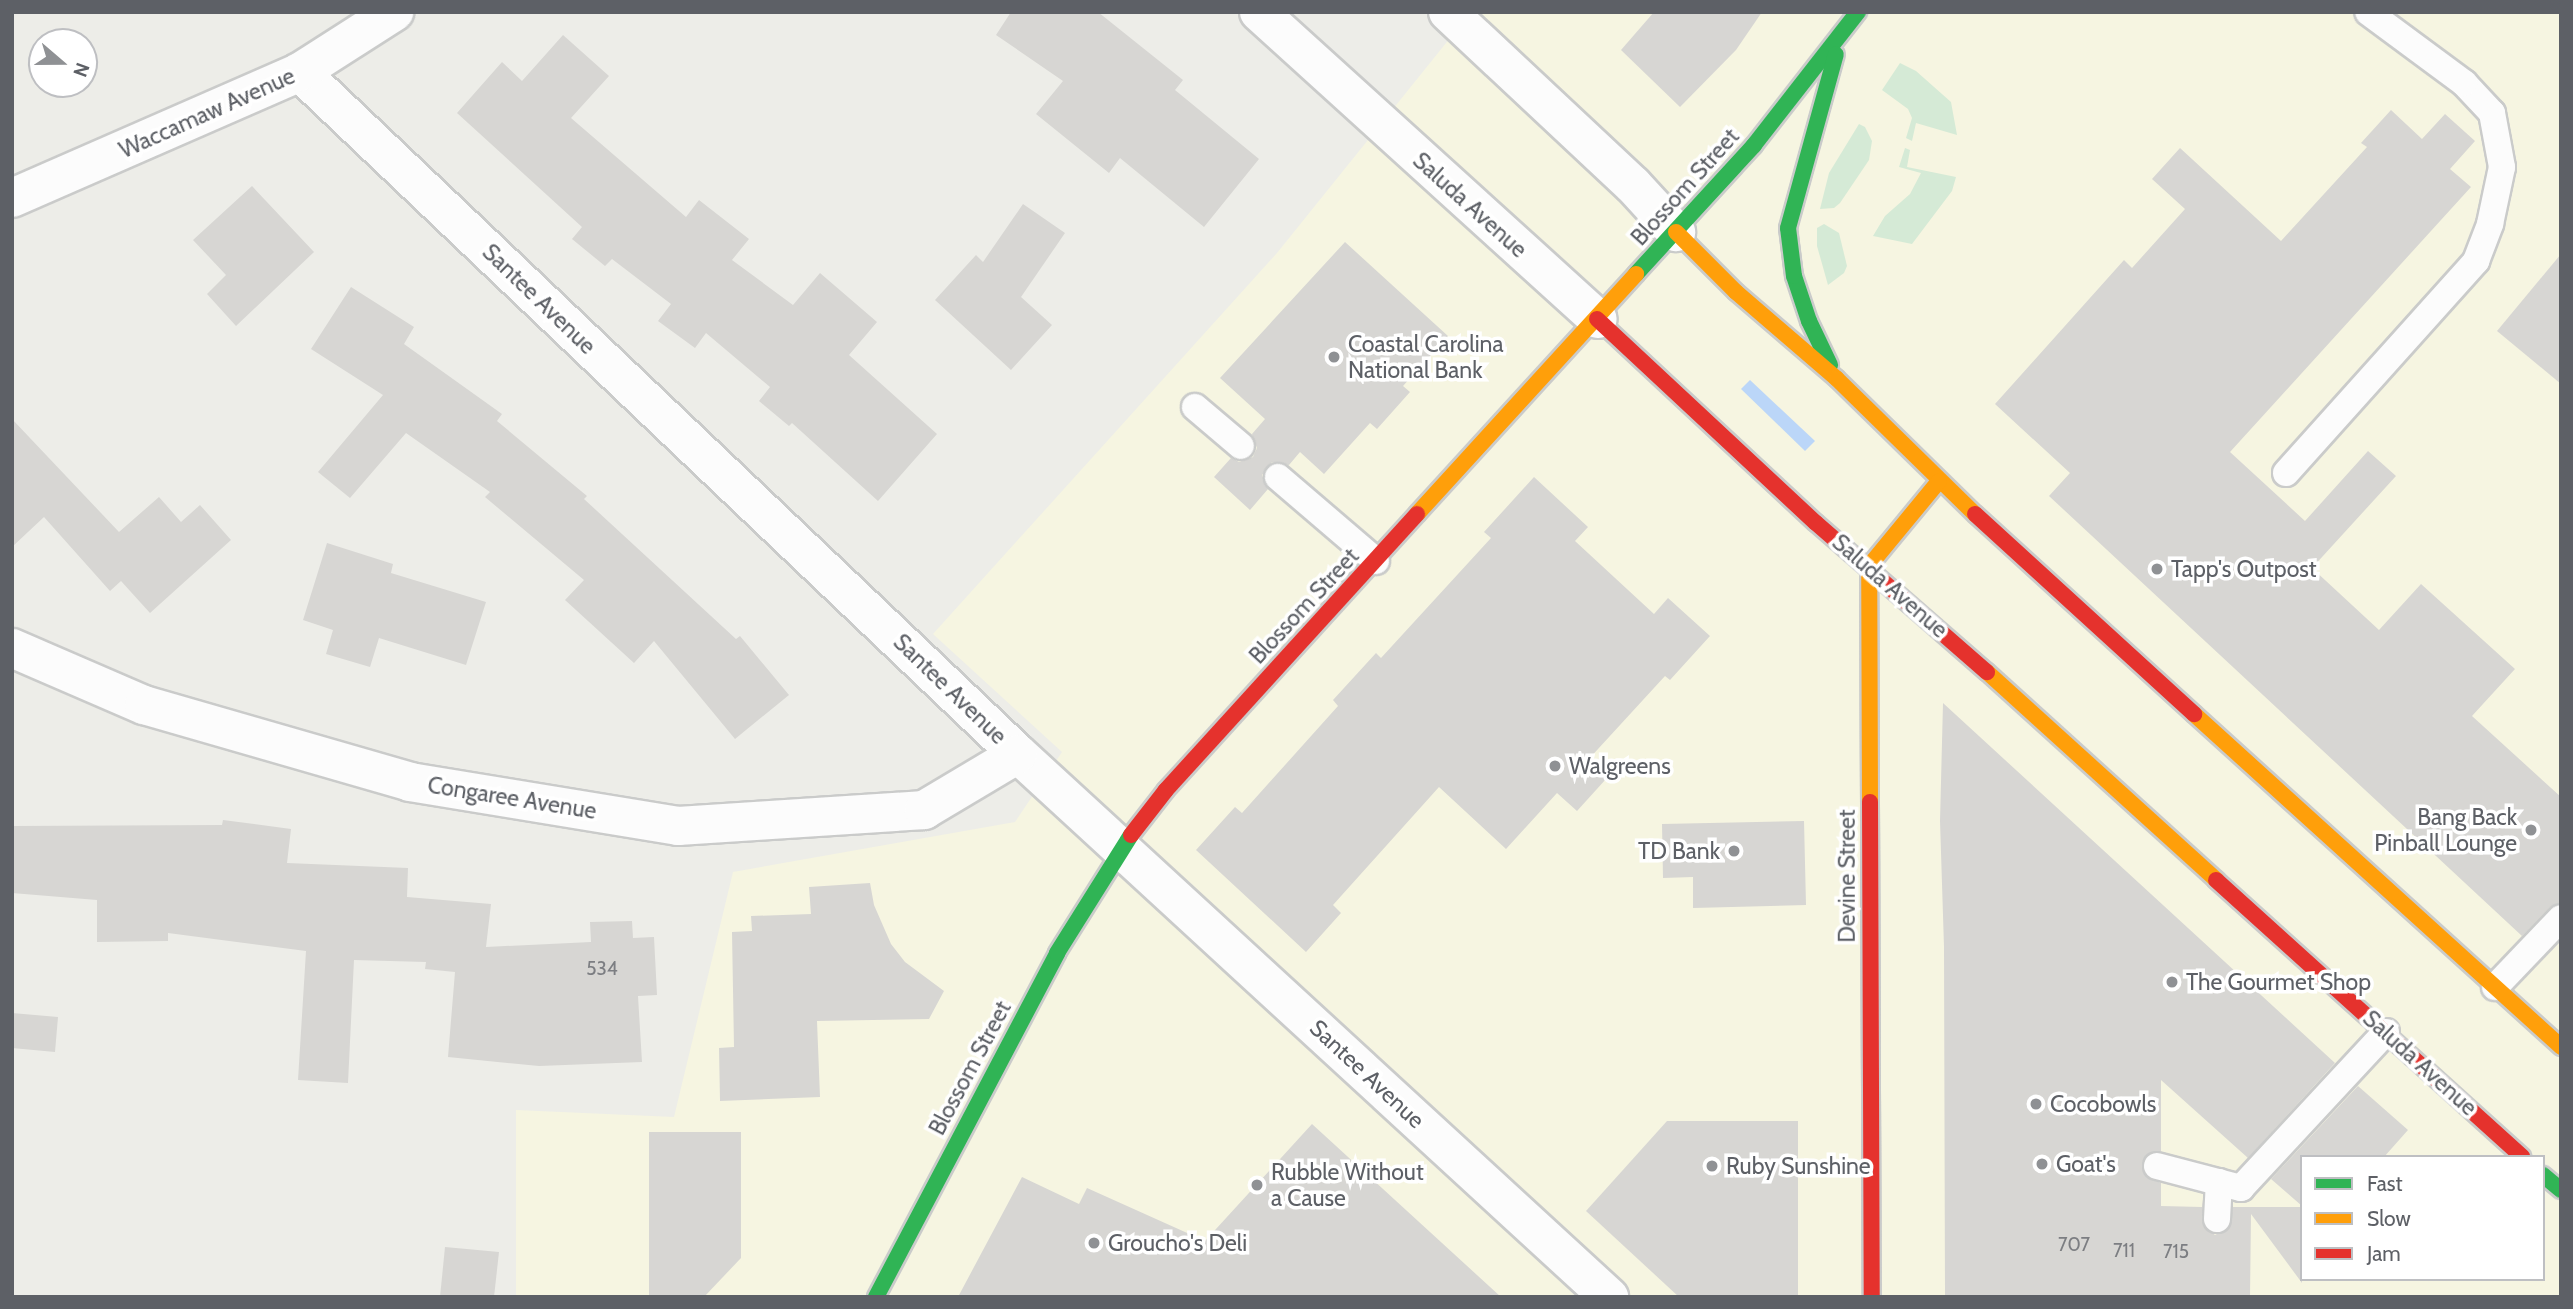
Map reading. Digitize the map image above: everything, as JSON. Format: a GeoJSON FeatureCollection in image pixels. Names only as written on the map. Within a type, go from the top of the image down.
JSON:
{"type":"FeatureCollection","features":[{"type":"Feature","properties":{"kind":"main road","name":"Blossom Street"},"geometry":{"type":"LineString","coordinates":[[876,1297],[1057,953],[1122,846],[1166,790],[1754,145],[1858,12]]}},
{"type":"Feature","properties":{"kind":"main road"},"geometry":{"type":"LineString","coordinates":[[1837,379],[1809,321],[1794,276],[1787,228],[1841,37]]}},
{"type":"Feature","properties":{"kind":"main road"},"geometry":{"type":"LineString","coordinates":[[1676,232],[1736,292],[1837,379],[1939,481],[2561,1047]]}},
{"type":"Feature","properties":{"kind":"main road","name":"Saluda Avenue"},"geometry":{"type":"LineString","coordinates":[[1597,319],[1816,523],[1869,566],[2522,1155]]}},
{"type":"Feature","properties":{"kind":"main road"},"geometry":{"type":"LineString","coordinates":[[1869,566],[1939,481]]}},
{"type":"Feature","properties":{"kind":"main road","name":"Devine Street"},"geometry":{"type":"LineString","coordinates":[[1869,566],[1872,1297]]}},
{"type":"Feature","properties":{"kind":"main road"},"geometry":{"type":"LineString","coordinates":[[2545,1177],[2561,1190]]}},
{"type":"Feature","properties":{"kind":"street","name":"Waccamaw Avenue"},"geometry":{"type":"LineString","coordinates":[[12,198],[300,72],[394,12]]}},
{"type":"Feature","properties":{"kind":"street","name":"Saluda Avenue"},"geometry":{"type":"LineString","coordinates":[[1258,12],[1597,319]]}},
{"type":"Feature","properties":{"kind":"street"},"geometry":{"type":"LineString","coordinates":[[1448,12],[1633,185],[1676,232]]}},
{"type":"Feature","properties":{"kind":"street","name":"Santee Avenue"},"geometry":{"type":"LineString","coordinates":[[300,72],[1018,754],[1122,846],[1609,1297]]}},
{"type":"Feature","properties":{"kind":"street","name":"Congaree Avenue"},"geometry":{"type":"LineString","coordinates":[[12,648],[144,705],[410,782],[678,826],[924,810],[1018,754]]}},
{"type":"Feature","properties":{"kind":"lane"},"geometry":{"type":"LineString","coordinates":[[2286,473],[2476,261],[2490,224],[2502,167],[2492,113],[2464,83],[2368,12]]}},
{"type":"Feature","properties":{"kind":"lane"},"geometry":{"type":"LineString","coordinates":[[1195,407],[1241,446]]}},
{"type":"Feature","properties":{"kind":"lane"},"geometry":{"type":"LineString","coordinates":[[1278,477],[1376,561]]}},
{"type":"Feature","properties":{"kind":"lane"},"geometry":{"type":"LineString","coordinates":[[2496,987],[2561,918]]}},
{"type":"Feature","properties":{"kind":"lane"},"geometry":{"type":"LineString","coordinates":[[2157,1166],[2241,1188],[2386,1032]]}},
{"type":"Feature","properties":{"kind":"lane"},"geometry":{"type":"LineString","coordinates":[[2217,1219],[2219,1182]]}},
{"type":"Feature","properties":{"kind":"shaded area"},"geometry":{"type":"Polygon","coordinates":[[[1471,12],[2561,12],[2561,1297],[516,1297],[516,1110],[674,1117],[733,872],[1015,822],[1062,752],[933,634],[1277,253],[1471,12]]]}},
{"type":"Feature","properties":{"kind":"shaded area"},"geometry":{"type":"Polygon","coordinates":[[[1900,63],[1916,71],[1951,102],[1957,135],[1916,123],[1912,141],[1906,138],[1912,118],[1908,109],[1882,90],[1900,63]]]}},
{"type":"Feature","properties":{"kind":"shaded area"},"geometry":{"type":"Polygon","coordinates":[[[1859,124],[1865,127],[1872,141],[1869,160],[1840,203],[1834,208],[1820,209],[1829,173],[1859,124]]]}},
{"type":"Feature","properties":{"kind":"shaded area"},"geometry":{"type":"Polygon","coordinates":[[[1905,148],[1910,150],[1907,167],[1956,177],[1952,191],[1912,244],[1873,236],[1885,216],[1910,194],[1921,173],[1899,167],[1905,148]]]}},
{"type":"Feature","properties":{"kind":"shaded area"},"geometry":{"type":"Polygon","coordinates":[[[1824,224],[1839,233],[1847,266],[1844,273],[1828,285],[1817,246],[1817,228],[1824,224]]]}},
{"type":"Feature","properties":{"kind":"water"},"geometry":{"type":"Polygon","coordinates":[[[1750,380],[1815,441],[1805,451],[1741,389],[1750,380]]]}},
{"type":"Feature","properties":{"kind":"building"},"geometry":{"type":"Polygon","coordinates":[[[1011,12],[1098,12],[1183,80],[1175,90],[1259,159],[1204,227],[1120,158],[1109,173],[1036,114],[1063,81],[996,35],[1011,12]]]}},
{"type":"Feature","properties":{"kind":"building"},"geometry":{"type":"Polygon","coordinates":[[[1654,12],[1762,12],[1736,50],[1680,107],[1621,50],[1654,12]]]}},
{"type":"Feature","properties":{"kind":"building"},"geometry":{"type":"Polygon","coordinates":[[[563,35],[609,76],[571,118],[686,217],[699,200],[749,239],[732,260],[793,305],[820,273],[877,322],[849,355],[937,434],[878,501],[792,423],[789,426],[759,401],[770,387],[706,333],[695,348],[658,321],[671,304],[612,259],[605,266],[572,239],[582,227],[457,113],[502,62],[522,81],[563,35]]]}},
{"type":"Feature","properties":{"kind":"building"},"geometry":{"type":"Polygon","coordinates":[[[2391,110],[2422,139],[2445,114],[2475,141],[2450,169],[2471,187],[2230,452],[2305,521],[2368,451],[2396,476],[2312,568],[2379,630],[2421,584],[2515,669],[2472,716],[2561,797],[2561,903],[2550,907],[2522,936],[2049,496],[2070,473],[1995,404],[2124,260],[2132,268],[2185,209],[2152,179],[2180,148],[2281,241],[2367,147],[2361,143],[2391,110]]]}},
{"type":"Feature","properties":{"kind":"building"},"geometry":{"type":"Polygon","coordinates":[[[252,186],[314,252],[236,326],[207,294],[226,275],[193,240],[252,186]]]}},
{"type":"Feature","properties":{"kind":"building"},"geometry":{"type":"Polygon","coordinates":[[[1023,204],[1065,233],[1021,297],[1052,325],[1011,370],[935,300],[976,255],[983,262],[1023,204]]]}},
{"type":"Feature","properties":{"kind":"building","name":"Coastal Carolina National Bank"},"geometry":{"type":"Polygon","coordinates":[[[1345,242],[1448,336],[1403,386],[1410,392],[1377,429],[1370,423],[1324,474],[1300,452],[1289,465],[1272,462],[1262,475],[1268,489],[1250,510],[1214,477],[1231,458],[1239,462],[1253,457],[1257,448],[1252,434],[1265,419],[1220,378],[1345,242]]]}},
{"type":"Feature","properties":{"kind":"building"},"geometry":{"type":"Polygon","coordinates":[[[2561,254],[2561,384],[2497,331],[2561,254]]]}},
{"type":"Feature","properties":{"kind":"building"},"geometry":{"type":"Polygon","coordinates":[[[351,287],[414,327],[404,344],[502,414],[497,421],[587,496],[584,499],[736,639],[740,636],[789,695],[735,739],[654,641],[634,663],[565,600],[584,580],[485,497],[490,492],[406,433],[350,498],[318,472],[383,395],[311,349],[351,287]]]}},
{"type":"Feature","properties":{"kind":"building"},"geometry":{"type":"Polygon","coordinates":[[[12,419],[119,532],[159,497],[181,522],[200,505],[231,540],[150,613],[121,581],[110,591],[44,517],[12,547],[12,419]]]}},
{"type":"Feature","properties":{"kind":"building","name":"Walgreens"},"geometry":{"type":"Polygon","coordinates":[[[1534,477],[1588,527],[1575,541],[1654,614],[1668,598],[1710,636],[1670,680],[1665,676],[1587,761],[1606,779],[1577,811],[1557,793],[1506,849],[1439,787],[1333,905],[1341,913],[1306,952],[1196,850],[1235,807],[1242,813],[1338,706],[1333,700],[1376,653],[1381,658],[1491,538],[1484,532],[1534,477]]]}},
{"type":"Feature","properties":{"kind":"building"},"geometry":{"type":"Polygon","coordinates":[[[327,543],[393,564],[391,573],[486,602],[466,665],[379,638],[370,667],[326,654],[333,630],[303,620],[327,543]]]}},
{"type":"Feature","properties":{"kind":"building"},"geometry":{"type":"Polygon","coordinates":[[[1943,703],[2335,1063],[2248,1158],[2161,1080],[2161,1151],[2146,1155],[2142,1163],[2146,1177],[2161,1183],[2161,1206],[2202,1207],[2203,1225],[2215,1235],[2230,1227],[2233,1207],[2300,1207],[2300,1280],[2251,1214],[2250,1297],[1945,1297],[1944,947],[1940,821],[1943,703]]]}},
{"type":"Feature","properties":{"kind":"building"},"geometry":{"type":"Polygon","coordinates":[[[223,820],[291,829],[287,863],[408,868],[407,897],[491,904],[486,947],[591,942],[590,922],[632,921],[633,938],[654,937],[657,995],[638,996],[642,1062],[539,1066],[448,1057],[455,972],[425,969],[426,962],[354,960],[348,1083],[298,1080],[306,951],[168,933],[168,941],[97,942],[97,900],[12,893],[12,826],[222,825],[223,820]]]}},
{"type":"Feature","properties":{"kind":"building","name":"TD Bank"},"geometry":{"type":"Polygon","coordinates":[[[1804,821],[1806,905],[1693,908],[1693,877],[1663,878],[1662,824],[1804,821]]]}},
{"type":"Feature","properties":{"kind":"building"},"geometry":{"type":"Polygon","coordinates":[[[870,883],[874,905],[891,944],[905,962],[944,991],[929,1019],[817,1021],[820,1097],[720,1101],[719,1048],[734,1047],[732,932],[752,931],[751,916],[811,914],[809,887],[870,883]]]}},
{"type":"Feature","properties":{"kind":"building"},"geometry":{"type":"Polygon","coordinates":[[[12,1013],[58,1017],[55,1052],[12,1048],[12,1013]]]}},
{"type":"Feature","properties":{"kind":"building"},"geometry":{"type":"Polygon","coordinates":[[[2358,1086],[2408,1130],[2386,1155],[2300,1155],[2300,1204],[2271,1179],[2358,1086]]]}},
{"type":"Feature","properties":{"kind":"building","name":"Ruby Sunshine"},"geometry":{"type":"Polygon","coordinates":[[[1667,1121],[1798,1121],[1798,1297],[1679,1297],[1586,1211],[1667,1121]]]}},
{"type":"Feature","properties":{"kind":"building"},"geometry":{"type":"Polygon","coordinates":[[[1312,1124],[1501,1297],[958,1297],[1022,1177],[1079,1204],[1087,1188],[1205,1241],[1312,1124]]]}},
{"type":"Feature","properties":{"kind":"building"},"geometry":{"type":"Polygon","coordinates":[[[649,1132],[741,1132],[741,1258],[704,1297],[649,1297],[649,1132]]]}},
{"type":"Feature","properties":{"kind":"building"},"geometry":{"type":"Polygon","coordinates":[[[445,1247],[499,1252],[494,1297],[440,1297],[445,1247]]]}},
{"type":"Feature","properties":{"kind":"traffic: fast"},"geometry":{"type":"LineString","coordinates":[[1636,274],[1754,145],[1858,12]]}},
{"type":"Feature","properties":{"kind":"traffic: fast"},"geometry":{"type":"LineString","coordinates":[[1830,365],[1809,321],[1794,276],[1788,228],[1836,54]]}},
{"type":"Feature","properties":{"kind":"traffic: fast"},"geometry":{"type":"LineString","coordinates":[[876,1297],[1057,953],[1131,835]]}},
{"type":"Feature","properties":{"kind":"traffic: fast"},"geometry":{"type":"LineString","coordinates":[[2545,1177],[2561,1190]]}},
{"type":"Feature","properties":{"kind":"traffic: slow"},"geometry":{"type":"LineString","coordinates":[[1676,232],[1736,292],[1837,379],[1975,514]]}},
{"type":"Feature","properties":{"kind":"traffic: slow"},"geometry":{"type":"LineString","coordinates":[[1417,514],[1636,274]]}},
{"type":"Feature","properties":{"kind":"traffic: slow"},"geometry":{"type":"LineString","coordinates":[[1870,802],[1869,566],[1939,481]]}},
{"type":"Feature","properties":{"kind":"traffic: slow"},"geometry":{"type":"LineString","coordinates":[[1987,672],[2216,880]]}},
{"type":"Feature","properties":{"kind":"traffic: slow"},"geometry":{"type":"LineString","coordinates":[[2194,714],[2561,1047]]}},
{"type":"Feature","properties":{"kind":"traffic: jam"},"geometry":{"type":"LineString","coordinates":[[1597,319],[1816,523],[1987,672]]}},
{"type":"Feature","properties":{"kind":"traffic: jam"},"geometry":{"type":"LineString","coordinates":[[1131,835],[1166,790],[1417,514]]}},
{"type":"Feature","properties":{"kind":"traffic: jam"},"geometry":{"type":"LineString","coordinates":[[1975,514],[2194,714]]}},
{"type":"Feature","properties":{"kind":"traffic: jam"},"geometry":{"type":"LineString","coordinates":[[1870,802],[1872,1297]]}},
{"type":"Feature","properties":{"kind":"traffic: jam"},"geometry":{"type":"LineString","coordinates":[[2216,880],[2521,1155]]}},
{"type":"Feature","properties":{"kind":"place","name":"Coastal Carolina National Bank"},"geometry":{"type":"Point","coordinates":[1334,357]}},
{"type":"Feature","properties":{"kind":"place","name":"Tapp's Outpost"},"geometry":{"type":"Point","coordinates":[2157,569]}},
{"type":"Feature","properties":{"kind":"place","name":"Walgreens"},"geometry":{"type":"Point","coordinates":[1555,766]}},
{"type":"Feature","properties":{"kind":"place","name":"Bang Back Pinball Lounge"},"geometry":{"type":"Point","coordinates":[2531,830]}},
{"type":"Feature","properties":{"kind":"place","name":"TD Bank"},"geometry":{"type":"Point","coordinates":[1734,851]}},
{"type":"Feature","properties":{"kind":"place","name":"The Gourmet Shop"},"geometry":{"type":"Point","coordinates":[2172,982]}},
{"type":"Feature","properties":{"kind":"place","name":"Cocobowls"},"geometry":{"type":"Point","coordinates":[2036,1104]}},
{"type":"Feature","properties":{"kind":"place","name":"Goat's"},"geometry":{"type":"Point","coordinates":[2042,1164]}},
{"type":"Feature","properties":{"kind":"place","name":"Ruby Sunshine"},"geometry":{"type":"Point","coordinates":[1712,1166]}},
{"type":"Feature","properties":{"kind":"place","name":"Rubble Without a Cause"},"geometry":{"type":"Point","coordinates":[1257,1185]}},
{"type":"Feature","properties":{"kind":"place","name":"Groucho's Deli"},"geometry":{"type":"Point","coordinates":[1094,1243]}}]}
